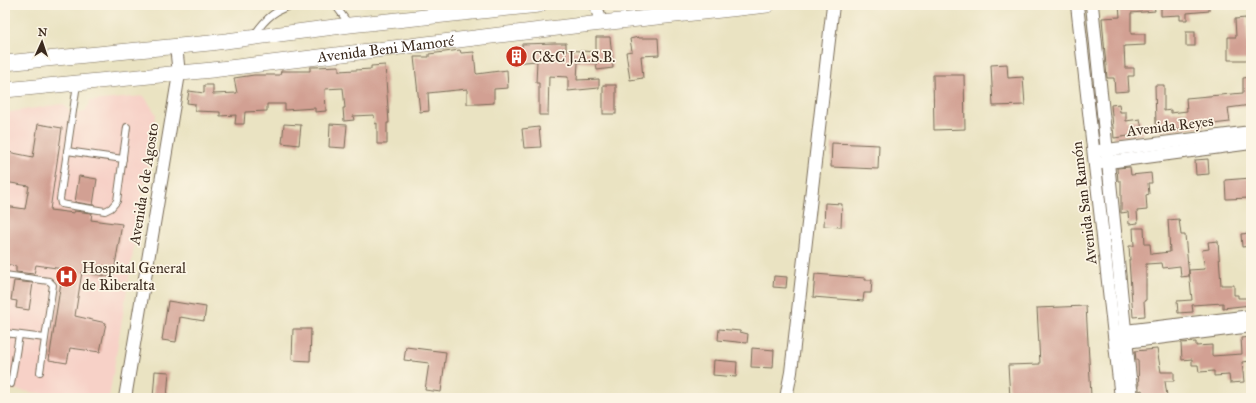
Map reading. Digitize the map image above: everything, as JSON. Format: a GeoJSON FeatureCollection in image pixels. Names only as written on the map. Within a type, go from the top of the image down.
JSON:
{"type":"FeatureCollection","features":[{"type":"Feature","properties":{"kind":"street","name":"Avenida Beni Mamoré"},"geometry":{"type":"LineString","coordinates":[[5,63],[252,38],[350,25],[538,5]]}},
{"type":"Feature","properties":{"kind":"street"},"geometry":{"type":"LineString","coordinates":[[596,5],[601,23]]}},
{"type":"Feature","properties":{"kind":"street","name":"Avenida Beni Mamoré"},"geometry":{"type":"LineString","coordinates":[[5,90],[179,74],[601,23],[767,5]]}},
{"type":"Feature","properties":{"kind":"street"},"geometry":{"type":"LineString","coordinates":[[786,398],[791,372],[833,5]]}},
{"type":"Feature","properties":{"kind":"street","name":"Avenida San Ramón"},"geometry":{"type":"LineString","coordinates":[[1077,5],[1094,152],[1094,164],[1132,398]]}},
{"type":"Feature","properties":{"kind":"street","name":"Avenida San Ramón"},"geometry":{"type":"LineString","coordinates":[[1092,5],[1108,156],[1122,337],[1121,398]]}},
{"type":"Feature","properties":{"kind":"street","name":"Avenida 6 de Agosto"},"geometry":{"type":"LineString","coordinates":[[125,398],[179,74],[176,46]]}},
{"type":"Feature","properties":{"kind":"street","name":"Avenida Reyes"},"geometry":{"type":"LineString","coordinates":[[1094,164],[1108,156],[1251,132]]}},
{"type":"Feature","properties":{"kind":"street","name":"Avenida Reyes"},"geometry":{"type":"LineString","coordinates":[[1094,152],[1108,156],[1251,143]]}},
{"type":"Feature","properties":{"kind":"street"},"geometry":{"type":"LineString","coordinates":[[1122,337],[1251,316]]}},
{"type":"Feature","properties":{"kind":"street"},"geometry":{"type":"LineString","coordinates":[[1122,337],[1251,326]]}},
{"type":"Feature","properties":{"kind":"lane"},"geometry":{"type":"LineString","coordinates":[[252,38],[266,18],[280,10],[297,5]]}},
{"type":"Feature","properties":{"kind":"lane"},"geometry":{"type":"LineString","coordinates":[[335,5],[350,25]]}},
{"type":"Feature","properties":{"kind":"lane"},"geometry":{"type":"LineString","coordinates":[[77,83],[60,199],[61,204],[99,211],[111,208],[116,201],[127,128]]}},
{"type":"Feature","properties":{"kind":"lane"},"geometry":{"type":"LineString","coordinates":[[67,151],[122,159]]}},
{"type":"Feature","properties":{"kind":"lane"},"geometry":{"type":"LineString","coordinates":[[5,275],[49,281],[53,285],[40,372]]}},
{"type":"Feature","properties":{"kind":"lane"},"geometry":{"type":"LineString","coordinates":[[5,333],[45,338]]}},
{"type":"Feature","properties":{"kind":"lane"},"geometry":{"type":"LineString","coordinates":[[11,384],[19,335]]}},
{"type":"Feature","properties":{"kind":"shaded area","name":"Hospital General de Riberalta"},"geometry":{"type":"Polygon","coordinates":[[[144,96],[156,114],[109,398],[68,398],[5,388],[5,166],[8,152],[5,150],[5,118],[10,112],[63,104],[72,114],[85,112],[90,101],[144,96]]]}},
{"type":"Feature","properties":{"kind":"building"},"geometry":{"type":"Polygon","coordinates":[[[1119,5],[1154,5],[1155,11],[1131,13],[1131,34],[1145,34],[1145,45],[1124,46],[1125,68],[1134,68],[1134,76],[1128,76],[1129,91],[1115,92],[1114,78],[1107,78],[1102,18],[1120,17],[1119,5]]]}},
{"type":"Feature","properties":{"kind":"building"},"geometry":{"type":"Polygon","coordinates":[[[1209,5],[1209,11],[1187,13],[1187,20],[1180,20],[1180,15],[1161,16],[1161,6],[1209,5]]]}},
{"type":"Feature","properties":{"kind":"building"},"geometry":{"type":"Polygon","coordinates":[[[1246,18],[1248,45],[1251,46],[1251,60],[1228,60],[1228,37],[1236,37],[1235,19],[1246,18]]]}},
{"type":"Feature","properties":{"kind":"building"},"geometry":{"type":"Polygon","coordinates":[[[1186,32],[1195,32],[1195,46],[1186,46],[1186,32]]]}},
{"type":"Feature","properties":{"kind":"building"},"geometry":{"type":"Polygon","coordinates":[[[596,37],[610,37],[613,68],[597,70],[596,63],[578,62],[577,80],[599,79],[599,88],[568,91],[568,77],[549,76],[548,115],[539,115],[539,83],[536,83],[537,61],[514,63],[513,52],[522,51],[522,44],[566,43],[566,50],[596,52],[596,37]]]}},
{"type":"Feature","properties":{"kind":"building"},"geometry":{"type":"Polygon","coordinates":[[[638,37],[658,38],[659,55],[641,56],[643,78],[630,80],[626,52],[632,51],[630,39],[638,37]]]}},
{"type":"Feature","properties":{"kind":"building"},"geometry":{"type":"Polygon","coordinates":[[[460,50],[461,53],[474,52],[477,74],[507,70],[508,88],[494,89],[494,103],[479,104],[467,104],[467,89],[428,93],[429,111],[420,112],[414,57],[429,57],[429,54],[460,50]]]}},
{"type":"Feature","properties":{"kind":"building"},"geometry":{"type":"Polygon","coordinates":[[[1007,64],[1008,78],[1023,77],[1025,105],[993,106],[991,65],[1007,64]]]}},
{"type":"Feature","properties":{"kind":"building"},"geometry":{"type":"Polygon","coordinates":[[[385,65],[389,123],[387,123],[387,144],[377,144],[377,123],[375,124],[374,115],[353,116],[354,120],[344,121],[343,108],[345,108],[343,88],[325,89],[326,111],[315,112],[315,108],[285,110],[285,104],[267,104],[267,111],[245,112],[244,124],[235,124],[236,115],[220,116],[220,112],[195,111],[195,104],[187,103],[189,91],[204,93],[204,85],[213,85],[213,94],[237,93],[234,78],[254,75],[280,75],[281,71],[310,71],[310,67],[339,66],[339,71],[371,69],[371,66],[385,65]]]}},
{"type":"Feature","properties":{"kind":"building"},"geometry":{"type":"Polygon","coordinates":[[[933,75],[964,75],[965,129],[934,130],[933,75]]]}},
{"type":"Feature","properties":{"kind":"building"},"geometry":{"type":"Polygon","coordinates":[[[1251,77],[1251,105],[1228,108],[1230,122],[1204,125],[1204,127],[1159,132],[1158,125],[1156,125],[1155,85],[1164,85],[1164,111],[1171,110],[1171,113],[1187,111],[1186,98],[1243,93],[1243,78],[1251,77]]]}},
{"type":"Feature","properties":{"kind":"building"},"geometry":{"type":"Polygon","coordinates":[[[603,85],[616,85],[616,114],[603,114],[603,85]]]}},
{"type":"Feature","properties":{"kind":"building"},"geometry":{"type":"Polygon","coordinates":[[[1119,104],[1120,112],[1126,112],[1126,121],[1140,119],[1143,134],[1114,138],[1111,105],[1119,104]]]}},
{"type":"Feature","properties":{"kind":"building","name":"Hospital General de Riberalta"},"geometry":{"type":"Polygon","coordinates":[[[38,124],[62,128],[50,210],[74,213],[74,211],[92,213],[91,220],[122,224],[113,277],[82,272],[75,316],[106,323],[100,352],[70,348],[67,363],[49,360],[63,269],[36,265],[34,274],[16,272],[16,266],[5,264],[5,206],[25,209],[29,186],[5,182],[5,166],[8,152],[33,157],[38,124]]]}},
{"type":"Feature","properties":{"kind":"building"},"geometry":{"type":"Polygon","coordinates":[[[284,124],[301,125],[299,145],[282,143],[284,124]]]}},
{"type":"Feature","properties":{"kind":"building"},"geometry":{"type":"Polygon","coordinates":[[[330,124],[347,125],[345,148],[329,147],[330,124]]]}},
{"type":"Feature","properties":{"kind":"building"},"geometry":{"type":"Polygon","coordinates":[[[539,127],[541,147],[524,148],[522,129],[539,127]]]}},
{"type":"Feature","properties":{"kind":"building"},"geometry":{"type":"Polygon","coordinates":[[[832,143],[879,145],[878,169],[831,167],[832,143]]]}},
{"type":"Feature","properties":{"kind":"building"},"geometry":{"type":"Polygon","coordinates":[[[1208,159],[1209,174],[1196,175],[1195,160],[1208,159]]]}},
{"type":"Feature","properties":{"kind":"building"},"geometry":{"type":"Polygon","coordinates":[[[1130,167],[1131,175],[1151,173],[1152,183],[1148,183],[1149,194],[1146,195],[1147,210],[1137,211],[1138,223],[1129,224],[1128,212],[1121,213],[1121,181],[1118,181],[1117,168],[1130,167]]]}},
{"type":"Feature","properties":{"kind":"building"},"geometry":{"type":"Polygon","coordinates":[[[79,176],[97,179],[93,205],[75,202],[79,176]]]}},
{"type":"Feature","properties":{"kind":"building"},"geometry":{"type":"Polygon","coordinates":[[[1251,178],[1251,198],[1226,199],[1225,180],[1251,178]]]}},
{"type":"Feature","properties":{"kind":"building"},"geometry":{"type":"Polygon","coordinates":[[[825,203],[842,204],[841,227],[824,226],[825,203]]]}},
{"type":"Feature","properties":{"kind":"building"},"geometry":{"type":"Polygon","coordinates":[[[1179,219],[1181,235],[1185,235],[1189,276],[1181,277],[1180,266],[1163,268],[1162,263],[1146,264],[1146,300],[1144,301],[1145,316],[1133,317],[1129,246],[1134,246],[1133,228],[1144,228],[1145,244],[1150,244],[1151,254],[1170,252],[1168,220],[1179,219]]]}},
{"type":"Feature","properties":{"kind":"building"},"geometry":{"type":"Polygon","coordinates":[[[1251,233],[1251,246],[1242,247],[1241,234],[1251,233]]]}},
{"type":"Feature","properties":{"kind":"building"},"geometry":{"type":"Polygon","coordinates":[[[1218,241],[1221,285],[1234,285],[1234,295],[1238,295],[1238,298],[1251,298],[1251,305],[1223,308],[1223,303],[1192,305],[1193,312],[1178,313],[1177,301],[1192,300],[1189,270],[1205,269],[1202,250],[1209,249],[1208,242],[1218,241]]]}},
{"type":"Feature","properties":{"kind":"building"},"geometry":{"type":"Polygon","coordinates":[[[815,274],[865,278],[865,280],[872,280],[871,293],[864,293],[863,301],[813,297],[815,274]]]}},
{"type":"Feature","properties":{"kind":"building"},"geometry":{"type":"Polygon","coordinates":[[[774,276],[787,277],[786,288],[773,287],[774,276]]]}},
{"type":"Feature","properties":{"kind":"building"},"geometry":{"type":"Polygon","coordinates":[[[14,281],[33,283],[29,310],[16,308],[17,301],[11,300],[14,281]]]}},
{"type":"Feature","properties":{"kind":"building"},"geometry":{"type":"Polygon","coordinates":[[[168,301],[206,307],[204,321],[180,317],[176,342],[162,340],[168,301]]]}},
{"type":"Feature","properties":{"kind":"building"},"geometry":{"type":"Polygon","coordinates":[[[1086,306],[1091,396],[1010,398],[1008,365],[1040,364],[1037,308],[1086,306]]]}},
{"type":"Feature","properties":{"kind":"building"},"geometry":{"type":"Polygon","coordinates":[[[293,329],[311,329],[310,361],[292,360],[293,329]]]}},
{"type":"Feature","properties":{"kind":"building"},"geometry":{"type":"Polygon","coordinates":[[[719,329],[740,331],[748,334],[747,343],[718,340],[719,329]]]}},
{"type":"Feature","properties":{"kind":"building"},"geometry":{"type":"Polygon","coordinates":[[[1251,337],[1251,361],[1242,362],[1244,382],[1230,383],[1229,375],[1214,376],[1214,371],[1199,372],[1198,365],[1192,365],[1192,359],[1182,360],[1181,343],[1196,342],[1196,346],[1212,345],[1212,356],[1242,354],[1241,338],[1251,337]]]}},
{"type":"Feature","properties":{"kind":"building"},"geometry":{"type":"Polygon","coordinates":[[[406,347],[446,352],[441,392],[425,390],[429,363],[404,360],[406,347]]]}},
{"type":"Feature","properties":{"kind":"building"},"geometry":{"type":"Polygon","coordinates":[[[752,348],[774,350],[773,368],[751,367],[752,348]]]}},
{"type":"Feature","properties":{"kind":"building"},"geometry":{"type":"Polygon","coordinates":[[[1157,349],[1161,372],[1174,372],[1174,381],[1165,381],[1167,396],[1143,398],[1142,390],[1139,391],[1138,360],[1136,360],[1135,351],[1157,349]]]}},
{"type":"Feature","properties":{"kind":"building"},"geometry":{"type":"Polygon","coordinates":[[[714,360],[737,362],[736,377],[713,375],[714,360]]]}},
{"type":"Feature","properties":{"kind":"building"},"geometry":{"type":"Polygon","coordinates":[[[155,371],[169,372],[167,398],[153,398],[155,371]]]}},
{"type":"Feature","properties":{"kind":"place","name":"C&C J.A.S.B."},"geometry":{"type":"Point","coordinates":[517,57]}},
{"type":"Feature","properties":{"kind":"place","name":"Hospital General de Riberalta"},"geometry":{"type":"Point","coordinates":[67,277]}}]}
